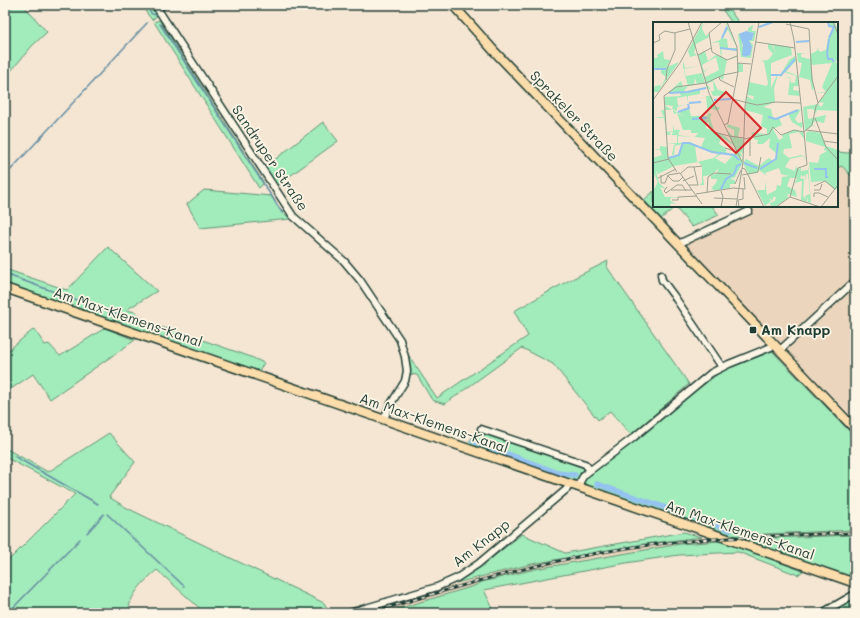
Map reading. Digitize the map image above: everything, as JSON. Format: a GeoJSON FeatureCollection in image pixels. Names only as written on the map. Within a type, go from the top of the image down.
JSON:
{"type":"FeatureCollection","features":[{"type":"Feature","properties":{"kind":"main road","name":"Sprakeler Straße"},"geometry":{"type":"LineString","coordinates":[[453,5],[494,50],[855,429]]}},
{"type":"Feature","properties":{"kind":"main road","name":"Am Max-Klemens-Kanal"},"geometry":{"type":"LineString","coordinates":[[5,288],[855,583]]}},
{"type":"Feature","properties":{"kind":"street","name":"Sandruper Straße"},"geometry":{"type":"LineString","coordinates":[[158,10],[293,216],[344,261],[360,280],[400,340],[407,371],[405,381],[389,407],[384,419]]}},
{"type":"Feature","properties":{"kind":"street"},"geometry":{"type":"LineString","coordinates":[[678,244],[749,211]]}},
{"type":"Feature","properties":{"kind":"street"},"geometry":{"type":"LineString","coordinates":[[661,275],[662,280],[722,367]]}},
{"type":"Feature","properties":{"kind":"street","name":"Am Knapp"},"geometry":{"type":"LineString","coordinates":[[349,613],[437,587],[464,574],[706,377],[722,367],[771,347],[777,347],[855,281]]}},
{"type":"Feature","properties":{"kind":"street","name":"Am Max-Klemens-Kanal"},"geometry":{"type":"LineString","coordinates":[[481,429],[585,464],[590,470]]}},
{"type":"Feature","properties":{"kind":"street"},"geometry":{"type":"LineString","coordinates":[[822,613],[855,594]]}},
{"type":"Feature","properties":{"kind":"shaded area"},"geometry":{"type":"Polygon","coordinates":[[[842,165],[855,180],[855,420],[682,243],[757,207],[838,207],[838,167],[842,165]]]}},
{"type":"Feature","properties":{"kind":"shaded area"},"geometry":{"type":"Polygon","coordinates":[[[855,530],[855,535],[741,539],[680,544],[535,569],[482,582],[474,586],[384,613],[361,613],[481,577],[532,564],[644,544],[725,536],[855,530]]]}},
{"type":"Feature","properties":{"kind":"green space"},"geometry":{"type":"Polygon","coordinates":[[[5,5],[23,5],[47,32],[32,46],[5,78],[5,5]]]}},
{"type":"Feature","properties":{"kind":"green space"},"geometry":{"type":"Polygon","coordinates":[[[138,5],[151,5],[158,15],[152,20],[143,8],[138,5]]]}},
{"type":"Feature","properties":{"kind":"green space"},"geometry":{"type":"Polygon","coordinates":[[[719,5],[726,5],[738,22],[731,22],[719,5]]]}},
{"type":"Feature","properties":{"kind":"green space"},"geometry":{"type":"Polygon","coordinates":[[[159,20],[264,183],[259,188],[154,22],[159,20]]]}},
{"type":"Feature","properties":{"kind":"green space"},"geometry":{"type":"Polygon","coordinates":[[[323,122],[338,141],[276,186],[264,168],[323,122]]]}},
{"type":"Feature","properties":{"kind":"green space"},"geometry":{"type":"Polygon","coordinates":[[[855,149],[855,180],[842,166],[838,168],[838,152],[848,153],[855,149]]]}},
{"type":"Feature","properties":{"kind":"green space"},"geometry":{"type":"Polygon","coordinates":[[[204,190],[272,196],[278,207],[290,219],[200,228],[187,204],[204,190]]]}},
{"type":"Feature","properties":{"kind":"green space"},"geometry":{"type":"Polygon","coordinates":[[[653,192],[653,207],[675,207],[661,219],[644,200],[653,192]]]}},
{"type":"Feature","properties":{"kind":"green space"},"geometry":{"type":"Polygon","coordinates":[[[675,207],[713,207],[719,215],[692,227],[675,207]]]}},
{"type":"Feature","properties":{"kind":"green space"},"geometry":{"type":"Polygon","coordinates":[[[108,247],[157,291],[126,310],[136,312],[141,317],[141,322],[180,332],[264,363],[258,372],[5,284],[5,269],[67,290],[108,247]]]}},
{"type":"Feature","properties":{"kind":"green space"},"geometry":{"type":"Polygon","coordinates":[[[608,261],[607,267],[689,384],[631,435],[610,411],[598,420],[553,364],[522,348],[445,404],[432,400],[417,375],[410,374],[407,353],[437,398],[528,336],[514,311],[608,261]]]}},
{"type":"Feature","properties":{"kind":"green space"},"geometry":{"type":"Polygon","coordinates":[[[105,328],[135,340],[50,399],[33,374],[5,393],[5,353],[34,329],[45,345],[49,344],[60,356],[105,328]]]}},
{"type":"Feature","properties":{"kind":"green space"},"geometry":{"type":"Polygon","coordinates":[[[771,350],[855,437],[855,530],[725,536],[583,484],[583,481],[587,476],[631,444],[683,400],[723,370],[765,354],[771,350]]]}},
{"type":"Feature","properties":{"kind":"green space"},"geometry":{"type":"Polygon","coordinates":[[[480,431],[584,468],[582,475],[572,482],[467,445],[476,432],[480,431]]]}},
{"type":"Feature","properties":{"kind":"green space"},"geometry":{"type":"Polygon","coordinates":[[[109,433],[135,462],[109,497],[127,508],[324,603],[330,613],[205,613],[157,570],[143,583],[134,595],[129,607],[129,613],[5,613],[5,564],[75,494],[5,457],[5,448],[48,472],[109,433]]]}},
{"type":"Feature","properties":{"kind":"green space"},"geometry":{"type":"Polygon","coordinates":[[[684,532],[702,537],[644,544],[532,564],[448,585],[478,569],[522,534],[565,553],[684,532]]]}},
{"type":"Feature","properties":{"kind":"green space"},"geometry":{"type":"Polygon","coordinates":[[[855,535],[855,579],[741,539],[855,535]]]}},
{"type":"Feature","properties":{"kind":"green space"},"geometry":{"type":"Polygon","coordinates":[[[721,541],[803,571],[798,575],[738,552],[679,555],[626,563],[484,590],[495,613],[384,613],[474,586],[482,582],[535,569],[680,544],[721,541]]]}},
{"type":"Feature","properties":{"kind":"green space"},"geometry":{"type":"Polygon","coordinates":[[[855,597],[855,613],[826,613],[855,597]]]}},
{"type":"Feature","properties":{"kind":"waterway"},"geometry":{"type":"LineString","coordinates":[[145,5],[152,14],[156,15],[158,13]]}},
{"type":"Feature","properties":{"kind":"waterway"},"geometry":{"type":"LineString","coordinates":[[161,11],[169,5]]}},
{"type":"Feature","properties":{"kind":"waterway"},"geometry":{"type":"LineString","coordinates":[[5,176],[147,23]]}},
{"type":"Feature","properties":{"kind":"waterway"},"geometry":{"type":"LineString","coordinates":[[160,24],[283,214]]}},
{"type":"Feature","properties":{"kind":"waterway"},"geometry":{"type":"LineString","coordinates":[[5,274],[135,321]]}},
{"type":"Feature","properties":{"kind":"waterway"},"geometry":{"type":"LineString","coordinates":[[473,441],[558,473],[575,475]]}},
{"type":"Feature","properties":{"kind":"waterway"},"geometry":{"type":"LineString","coordinates":[[14,456],[98,504]]}},
{"type":"Feature","properties":{"kind":"waterway"},"geometry":{"type":"LineString","coordinates":[[597,484],[681,513]]}},
{"type":"Feature","properties":{"kind":"waterway"},"geometry":{"type":"LineString","coordinates":[[87,533],[104,514]]}},
{"type":"Feature","properties":{"kind":"waterway"},"geometry":{"type":"LineString","coordinates":[[107,514],[184,586]]}},
{"type":"Feature","properties":{"kind":"waterway"},"geometry":{"type":"LineString","coordinates":[[695,517],[730,530]]}},
{"type":"Feature","properties":{"kind":"waterway"},"geometry":{"type":"LineString","coordinates":[[8,613],[80,539]]}},
{"type":"Feature","properties":{"kind":"railway"},"geometry":{"type":"LineString","coordinates":[[370,613],[508,573],[543,564],[614,550],[649,545],[726,538],[855,533]]}},
{"type":"Feature","properties":{"kind":"place","name":"Am Knapp"},"geometry":{"type":"Point","coordinates":[753,330]}}]}
